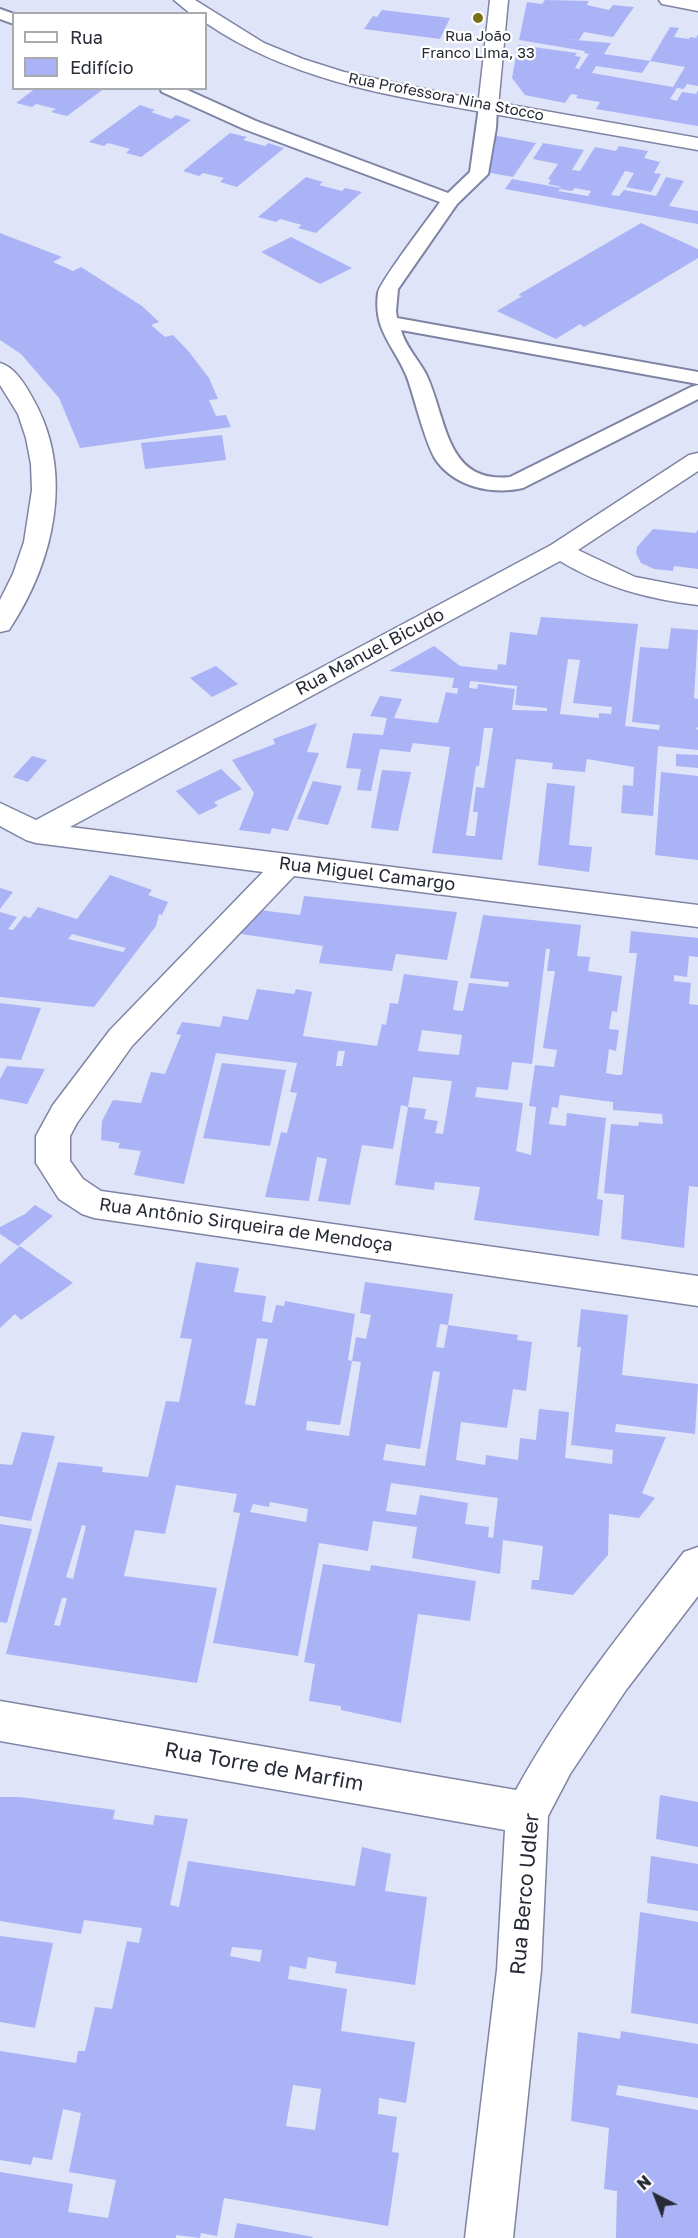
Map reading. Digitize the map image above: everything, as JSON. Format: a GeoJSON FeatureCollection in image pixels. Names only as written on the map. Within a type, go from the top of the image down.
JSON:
{"type":"FeatureCollection","features":[{"type":"Feature","properties":{"kind":"street","name":"Rua Professora Nina Stocco"},"geometry":{"type":"LineString","coordinates":[[183,0],[202,12]]}},
{"type":"Feature","properties":{"kind":"street"},"geometry":{"type":"LineString","coordinates":[[488,107],[499,0]]}},
{"type":"Feature","properties":{"kind":"street"},"geometry":{"type":"LineString","coordinates":[[668,0],[698,5]]}},
{"type":"Feature","properties":{"kind":"street","name":"Rua Professora Nina Stocco"},"geometry":{"type":"LineString","coordinates":[[207,15],[262,49],[299,64],[377,86],[698,144]]}},
{"type":"Feature","properties":{"kind":"street"},"geometry":{"type":"LineString","coordinates":[[0,370],[32,413],[44,461],[44,514],[28,568],[0,624]]}},
{"type":"Feature","properties":{"kind":"street","name":"Rua Manuel Bicudo"},"geometry":{"type":"LineString","coordinates":[[36,833],[560,550],[698,460]]}},
{"type":"Feature","properties":{"kind":"street"},"geometry":{"type":"LineString","coordinates":[[560,550],[596,572],[621,583],[656,592],[698,597]]}},
{"type":"Feature","properties":{"kind":"street"},"geometry":{"type":"LineString","coordinates":[[0,813],[36,833]]}},
{"type":"Feature","properties":{"kind":"street","name":"Rua Miguel Camargo"},"geometry":{"type":"LineString","coordinates":[[36,833],[698,916]]}},
{"type":"Feature","properties":{"kind":"street","name":"Rua Antônio Sirqueira de Mendoça"},"geometry":{"type":"LineString","coordinates":[[288,864],[121,1038],[65,1114],[53,1136],[53,1163],[71,1189],[94,1204],[698,1291]]}},
{"type":"Feature","properties":{"kind":"street","name":"Rua Berco Udler"},"geometry":{"type":"LineString","coordinates":[[489,2238],[519,1970],[527,1813],[555,1760],[612,1676],[698,1564]]}},
{"type":"Feature","properties":{"kind":"street","name":"Rua Torre de Marfim"},"geometry":{"type":"LineString","coordinates":[[0,1721],[527,1813]]}},
{"type":"Feature","properties":{"kind":"lane"},"geometry":{"type":"LineString","coordinates":[[172,90],[250,125],[451,200]]}},
{"type":"Feature","properties":{"kind":"lane"},"geometry":{"type":"LineString","coordinates":[[488,107],[487,128],[479,174],[451,200],[388,289],[386,311],[392,334],[416,375],[445,457],[459,471],[481,482],[496,485],[514,483],[698,392]]}},
{"type":"Feature","properties":{"kind":"lane"},"geometry":{"type":"LineString","coordinates":[[389,322],[698,378]]}},
{"type":"Feature","properties":{"kind":"building"},"geometry":{"type":"Polygon","coordinates":[[[545,0],[589,1],[587,5],[609,10],[613,5],[634,7],[613,37],[584,32],[579,40],[564,39],[611,43],[604,54],[650,61],[670,27],[679,28],[674,37],[689,39],[690,37],[696,38],[698,34],[698,86],[687,84],[684,89],[677,88],[670,99],[677,101],[682,92],[696,94],[698,90],[698,126],[596,109],[600,102],[576,98],[578,95],[571,94],[565,103],[525,95],[512,78],[518,45],[577,53],[575,56],[581,57],[575,68],[579,69],[589,54],[584,53],[585,51],[519,40],[527,2],[542,4],[545,0]],[[650,61],[642,73],[596,66],[592,73],[673,87],[685,67],[650,61]]]}},
{"type":"Feature","properties":{"kind":"building"},"geometry":{"type":"Polygon","coordinates":[[[382,10],[450,18],[440,39],[364,29],[373,16],[377,17],[382,10]]]}},
{"type":"Feature","properties":{"kind":"building"},"geometry":{"type":"Polygon","coordinates":[[[33,90],[102,90],[67,116],[51,112],[56,109],[36,104],[32,107],[16,103],[33,90]]]}},
{"type":"Feature","properties":{"kind":"building"},"geometry":{"type":"Polygon","coordinates":[[[140,105],[155,110],[151,112],[171,119],[176,115],[191,120],[141,157],[126,153],[130,149],[108,143],[104,146],[89,142],[140,105]]]}},
{"type":"Feature","properties":{"kind":"building"},"geometry":{"type":"Polygon","coordinates":[[[230,133],[247,137],[243,140],[265,146],[268,143],[284,148],[237,187],[220,182],[224,178],[203,173],[199,176],[183,171],[230,133]]]}},
{"type":"Feature","properties":{"kind":"building"},"geometry":{"type":"Polygon","coordinates":[[[487,134],[536,143],[513,177],[480,171],[487,134]]]}},
{"type":"Feature","properties":{"kind":"building"},"geometry":{"type":"Polygon","coordinates":[[[543,143],[584,150],[572,170],[580,171],[595,147],[616,151],[619,146],[648,151],[644,158],[660,162],[654,173],[661,174],[651,192],[626,187],[634,173],[625,171],[611,195],[619,196],[624,190],[656,196],[666,177],[684,181],[669,206],[698,211],[698,224],[505,189],[512,179],[561,188],[548,184],[551,180],[548,179],[558,164],[533,159],[543,143]],[[575,188],[572,191],[560,189],[558,191],[588,196],[591,191],[575,188]]]}},
{"type":"Feature","properties":{"kind":"building"},"geometry":{"type":"Polygon","coordinates":[[[306,177],[323,182],[319,185],[342,191],[345,188],[362,192],[316,233],[298,228],[302,225],[280,219],[276,222],[258,217],[306,177]]]}},
{"type":"Feature","properties":{"kind":"building"},"geometry":{"type":"Polygon","coordinates":[[[641,223],[698,249],[698,258],[584,327],[580,324],[556,339],[497,311],[522,296],[518,295],[641,223]]]}},
{"type":"Feature","properties":{"kind":"building"},"geometry":{"type":"Polygon","coordinates":[[[0,233],[62,257],[53,262],[73,271],[81,267],[142,306],[159,322],[151,325],[165,337],[173,335],[209,378],[218,399],[209,400],[216,416],[226,415],[231,427],[80,448],[59,398],[21,354],[0,340],[0,233]]]}},
{"type":"Feature","properties":{"kind":"building"},"geometry":{"type":"Polygon","coordinates":[[[291,237],[352,268],[320,284],[261,252],[291,237]]]}},
{"type":"Feature","properties":{"kind":"building"},"geometry":{"type":"Polygon","coordinates":[[[222,435],[226,460],[145,469],[141,443],[222,435]]]}},
{"type":"Feature","properties":{"kind":"building"},"geometry":{"type":"Polygon","coordinates":[[[653,529],[696,533],[698,529],[698,569],[674,566],[673,571],[654,569],[641,563],[636,553],[637,547],[653,529]]]}},
{"type":"Feature","properties":{"kind":"building"},"geometry":{"type":"Polygon","coordinates":[[[541,617],[638,624],[625,726],[659,730],[660,725],[632,722],[640,647],[668,649],[671,628],[698,630],[694,698],[698,699],[698,727],[696,729],[698,730],[698,750],[658,746],[653,816],[621,813],[623,785],[633,786],[634,767],[587,759],[585,772],[552,769],[553,763],[516,759],[502,860],[432,853],[450,747],[413,743],[410,752],[380,749],[371,791],[357,790],[361,769],[346,768],[353,733],[383,735],[387,718],[370,716],[380,696],[402,699],[394,718],[438,723],[446,692],[457,694],[458,688],[452,688],[454,678],[389,671],[434,646],[460,666],[497,670],[498,664],[506,665],[510,632],[537,635],[541,617]],[[568,659],[560,714],[599,718],[599,713],[611,714],[612,707],[573,703],[580,660],[568,659]],[[470,681],[469,688],[477,689],[478,684],[515,689],[512,710],[547,711],[547,708],[515,705],[517,686],[470,681]],[[484,728],[479,766],[476,766],[466,835],[469,836],[475,836],[478,812],[473,812],[476,787],[484,788],[493,728],[484,728]]]}},
{"type":"Feature","properties":{"kind":"building"},"geometry":{"type":"Polygon","coordinates":[[[216,666],[238,684],[212,697],[190,678],[216,666]]]}},
{"type":"Feature","properties":{"kind":"building"},"geometry":{"type":"Polygon","coordinates":[[[317,723],[307,752],[319,753],[288,831],[272,828],[270,834],[239,830],[254,793],[232,760],[275,744],[273,739],[317,723]]]}},
{"type":"Feature","properties":{"kind":"building"},"geometry":{"type":"Polygon","coordinates":[[[676,754],[698,755],[698,768],[676,766],[676,754]]]}},
{"type":"Feature","properties":{"kind":"building"},"geometry":{"type":"Polygon","coordinates":[[[32,756],[47,760],[28,782],[13,777],[32,756]]]}},
{"type":"Feature","properties":{"kind":"building"},"geometry":{"type":"Polygon","coordinates":[[[221,769],[242,789],[214,802],[218,806],[199,815],[176,791],[221,769]]]}},
{"type":"Feature","properties":{"kind":"building"},"geometry":{"type":"Polygon","coordinates":[[[382,770],[411,772],[398,831],[371,828],[382,770]]]}},
{"type":"Feature","properties":{"kind":"building"},"geometry":{"type":"Polygon","coordinates":[[[661,772],[698,776],[698,860],[655,855],[661,772]]]}},
{"type":"Feature","properties":{"kind":"building"},"geometry":{"type":"Polygon","coordinates":[[[313,781],[342,786],[328,825],[297,819],[313,781]]]}},
{"type":"Feature","properties":{"kind":"building"},"geometry":{"type":"Polygon","coordinates":[[[547,783],[575,786],[569,845],[592,847],[589,872],[538,865],[547,783]]]}},
{"type":"Feature","properties":{"kind":"building"},"geometry":{"type":"Polygon","coordinates":[[[110,875],[152,890],[148,895],[168,902],[162,915],[159,914],[156,926],[94,1007],[0,997],[0,912],[17,917],[8,929],[13,930],[24,916],[30,918],[38,907],[77,919],[110,875]],[[72,934],[68,939],[123,952],[126,948],[72,934]]]}},
{"type":"Feature","properties":{"kind":"building"},"geometry":{"type":"Polygon","coordinates":[[[0,888],[13,892],[0,909],[0,888]]]}},
{"type":"Feature","properties":{"kind":"building"},"geometry":{"type":"Polygon","coordinates":[[[304,896],[457,912],[447,960],[396,954],[392,971],[319,963],[323,946],[241,934],[259,910],[300,915],[304,896]]]}},
{"type":"Feature","properties":{"kind":"building"},"geometry":{"type":"Polygon","coordinates":[[[483,915],[581,925],[577,956],[590,957],[588,971],[622,976],[617,1012],[612,1011],[609,1029],[619,1030],[616,1051],[609,1049],[606,1073],[622,1075],[637,953],[629,953],[631,931],[698,938],[698,957],[689,956],[687,977],[674,975],[674,981],[691,983],[689,1004],[698,1005],[698,1187],[689,1186],[684,1248],[621,1239],[624,1195],[604,1193],[611,1124],[638,1126],[639,1122],[663,1124],[662,1114],[613,1110],[613,1102],[560,1095],[558,1108],[552,1107],[549,1124],[566,1126],[567,1113],[606,1118],[597,1199],[603,1200],[599,1236],[474,1220],[480,1187],[435,1182],[434,1190],[395,1185],[408,1107],[401,1105],[393,1149],[362,1145],[350,1205],[318,1201],[327,1159],[317,1157],[309,1201],[265,1197],[281,1132],[287,1133],[297,1093],[290,1092],[297,1063],[216,1053],[184,1184],[134,1175],[141,1151],[118,1148],[120,1143],[101,1140],[102,1121],[113,1100],[141,1103],[151,1072],[165,1074],[181,1035],[176,1034],[182,1022],[220,1027],[223,1016],[248,1020],[257,989],[294,994],[296,989],[312,992],[303,1036],[377,1046],[382,1024],[386,1025],[390,1003],[398,1004],[404,974],[458,981],[453,1010],[463,1011],[469,983],[508,987],[509,982],[470,978],[483,915]],[[546,949],[532,1064],[512,1062],[508,1090],[477,1087],[475,1097],[523,1103],[516,1151],[531,1155],[536,1107],[529,1106],[535,1065],[554,1067],[557,1050],[543,1048],[555,971],[547,971],[550,949],[546,949]],[[422,1030],[418,1051],[459,1055],[462,1035],[422,1030]],[[338,1051],[336,1066],[342,1066],[345,1051],[338,1051]],[[413,1077],[408,1107],[426,1109],[424,1119],[438,1121],[435,1133],[443,1134],[452,1081],[413,1077]]]}},
{"type":"Feature","properties":{"kind":"building"},"geometry":{"type":"Polygon","coordinates":[[[0,1003],[41,1008],[21,1060],[0,1058],[0,1003]]]}},
{"type":"Feature","properties":{"kind":"building"},"geometry":{"type":"Polygon","coordinates":[[[222,1063],[286,1070],[270,1146],[203,1138],[222,1063]]]}},
{"type":"Feature","properties":{"kind":"building"},"geometry":{"type":"Polygon","coordinates":[[[7,1066],[45,1069],[27,1104],[0,1099],[0,1079],[7,1066]]]}},
{"type":"Feature","properties":{"kind":"building"},"geometry":{"type":"Polygon","coordinates":[[[35,1205],[53,1216],[18,1246],[0,1234],[0,1227],[25,1214],[35,1205]]]}},
{"type":"Feature","properties":{"kind":"building"},"geometry":{"type":"Polygon","coordinates":[[[20,1246],[73,1283],[21,1320],[15,1314],[0,1328],[0,1264],[20,1246]]]}},
{"type":"Feature","properties":{"kind":"building"},"geometry":{"type":"Polygon","coordinates":[[[196,1262],[239,1268],[234,1292],[266,1296],[262,1321],[272,1323],[276,1305],[284,1306],[285,1301],[355,1314],[348,1360],[352,1361],[356,1337],[366,1339],[371,1315],[360,1313],[365,1282],[453,1294],[448,1325],[518,1335],[517,1340],[532,1342],[526,1391],[513,1389],[507,1428],[461,1422],[456,1460],[485,1465],[486,1455],[518,1460],[520,1438],[536,1440],[539,1409],[569,1412],[565,1458],[612,1464],[613,1450],[571,1445],[581,1347],[577,1347],[581,1309],[628,1315],[622,1375],[698,1384],[695,1434],[616,1424],[615,1432],[666,1437],[642,1493],[655,1498],[639,1518],[609,1514],[608,1555],[573,1595],[531,1589],[532,1580],[539,1580],[543,1546],[503,1540],[500,1574],[412,1558],[417,1527],[373,1521],[368,1551],[319,1543],[298,1656],[213,1643],[240,1513],[233,1512],[237,1494],[176,1485],[165,1534],[135,1530],[124,1576],[217,1588],[197,1683],[6,1654],[58,1462],[103,1467],[102,1472],[148,1477],[166,1401],[179,1402],[192,1339],[180,1338],[196,1262]],[[440,1324],[436,1347],[444,1348],[448,1325],[440,1324]],[[257,1338],[245,1404],[255,1406],[268,1339],[257,1338]],[[352,1361],[340,1425],[307,1421],[306,1430],[349,1436],[361,1362],[352,1361]],[[433,1371],[420,1449],[386,1444],[383,1460],[425,1466],[440,1372],[433,1371]],[[391,1483],[386,1511],[416,1515],[420,1495],[468,1503],[465,1524],[489,1527],[488,1537],[493,1538],[498,1498],[391,1483]],[[270,1502],[269,1507],[253,1504],[250,1512],[306,1522],[308,1509],[270,1502]],[[82,1525],[66,1577],[73,1579],[86,1526],[82,1525]],[[62,1598],[54,1625],[60,1626],[67,1598],[62,1598]]]}},
{"type":"Feature","properties":{"kind":"building"},"geometry":{"type":"Polygon","coordinates":[[[22,1432],[55,1436],[31,1521],[0,1516],[0,1464],[12,1465],[22,1432]]]}},
{"type":"Feature","properties":{"kind":"building"},"geometry":{"type":"Polygon","coordinates":[[[0,1524],[32,1529],[7,1623],[0,1622],[0,1524]]]}},
{"type":"Feature","properties":{"kind":"building"},"geometry":{"type":"Polygon","coordinates":[[[323,1564],[370,1571],[371,1565],[476,1581],[470,1621],[418,1614],[401,1723],[341,1710],[341,1706],[309,1701],[315,1664],[304,1662],[323,1564]]]}},
{"type":"Feature","properties":{"kind":"building"},"geometry":{"type":"Polygon","coordinates":[[[660,1795],[698,1802],[698,1847],[656,1839],[660,1795]]]}},
{"type":"Feature","properties":{"kind":"building"},"geometry":{"type":"Polygon","coordinates":[[[0,1797],[20,1797],[115,1810],[113,1819],[153,1825],[155,1815],[188,1819],[170,1905],[179,1907],[188,1861],[355,1886],[362,1847],[391,1854],[385,1891],[427,1897],[415,1985],[335,1973],[337,1962],[308,1957],[306,1969],[290,1966],[288,1979],[347,1989],[341,2031],[415,2042],[406,2103],[379,2098],[378,2114],[397,2117],[392,2152],[399,2153],[388,2226],[224,2198],[217,2236],[201,2233],[200,2238],[176,2235],[176,2238],[0,2238],[0,2172],[73,2184],[68,2212],[108,2218],[116,2180],[69,2172],[81,2113],[63,2109],[52,2160],[33,2157],[31,2165],[0,2160],[0,2051],[76,2063],[78,2051],[85,2051],[95,2007],[112,2009],[127,1941],[139,1943],[142,1928],[84,1920],[81,1934],[0,1921],[0,1797]],[[232,1947],[230,1956],[260,1962],[262,1950],[232,1947]],[[293,2085],[286,2126],[315,2130],[321,2089],[293,2085]]]}},
{"type":"Feature","properties":{"kind":"building"},"geometry":{"type":"Polygon","coordinates":[[[651,1856],[698,1864],[698,1911],[647,1903],[651,1856]]]}},
{"type":"Feature","properties":{"kind":"building"},"geometry":{"type":"Polygon","coordinates":[[[640,1912],[698,1922],[698,2024],[631,2013],[640,1912]]]}},
{"type":"Feature","properties":{"kind":"building"},"geometry":{"type":"Polygon","coordinates":[[[0,1936],[53,1943],[35,2028],[0,2022],[0,1936]]]}},
{"type":"Feature","properties":{"kind":"building"},"geometry":{"type":"Polygon","coordinates":[[[621,2031],[698,2044],[698,2098],[618,2085],[616,2095],[698,2110],[698,2238],[616,2238],[617,2191],[604,2189],[609,2128],[571,2121],[578,2032],[620,2039],[621,2031]]]}},
{"type":"Feature","properties":{"kind":"building"},"geometry":{"type":"Polygon","coordinates":[[[237,2223],[313,2237],[234,2238],[237,2223]]]}},
{"type":"Feature","properties":{"kind":"place","name":"Rua João Franco Lima, 33"},"geometry":{"type":"Point","coordinates":[478,18]}}]}
